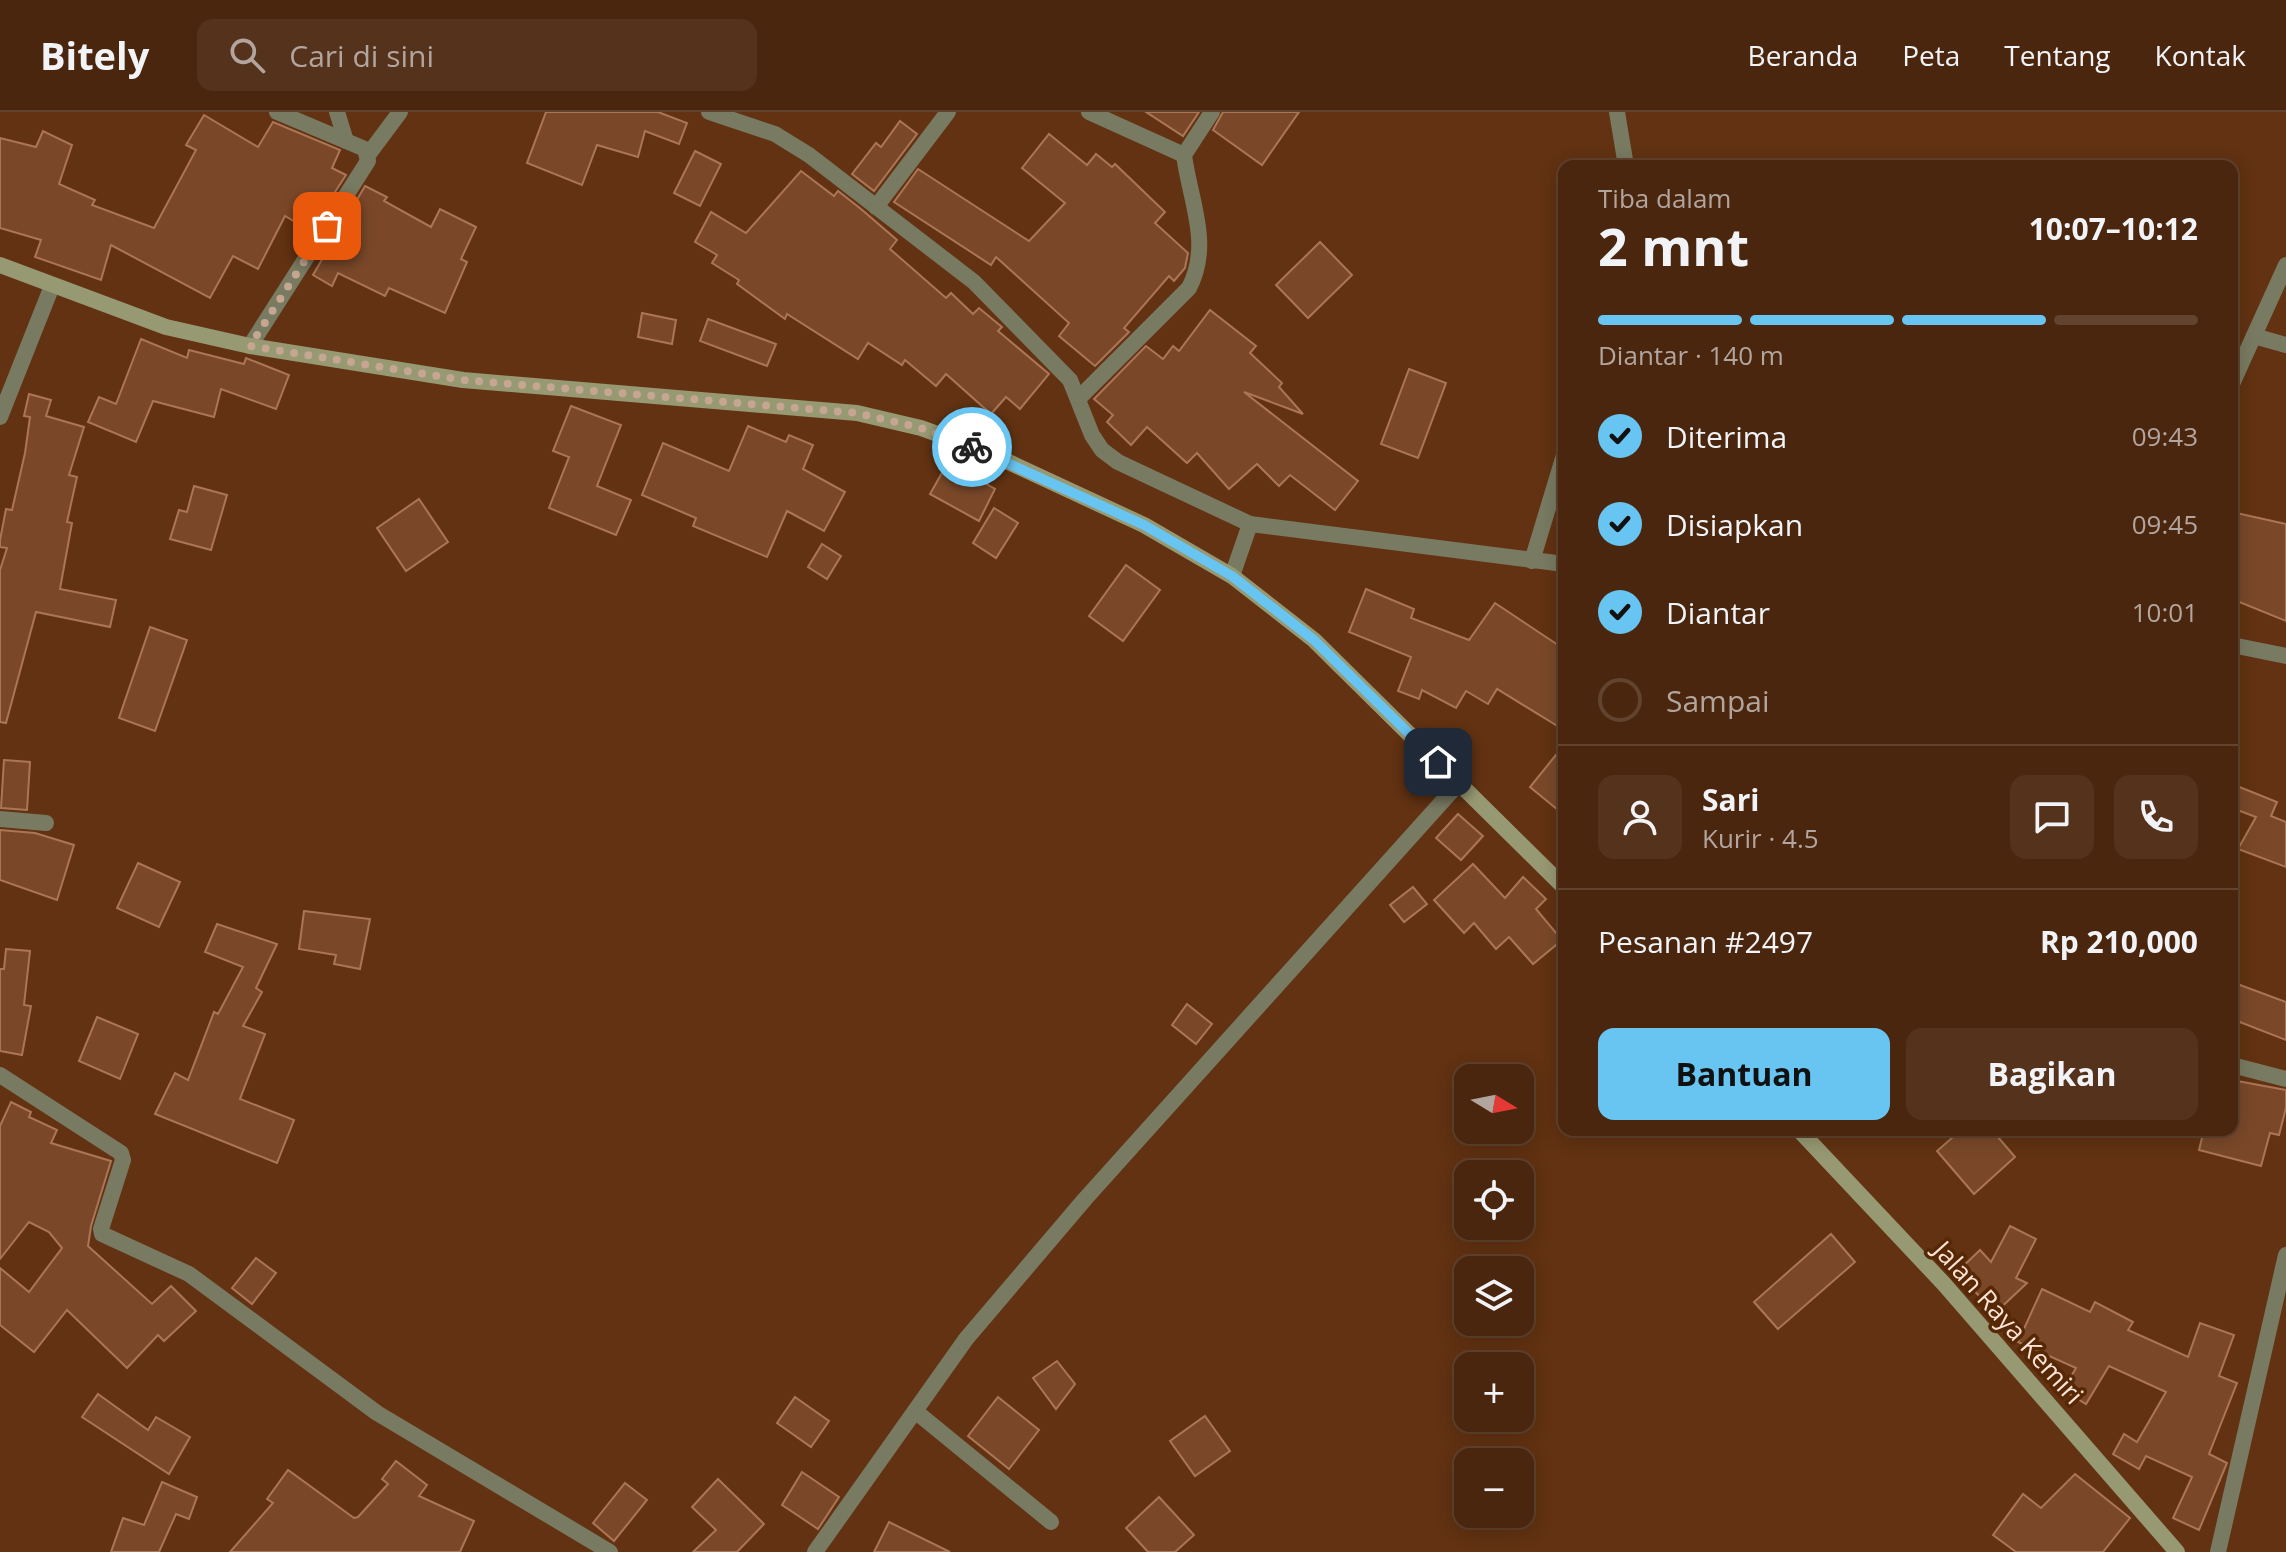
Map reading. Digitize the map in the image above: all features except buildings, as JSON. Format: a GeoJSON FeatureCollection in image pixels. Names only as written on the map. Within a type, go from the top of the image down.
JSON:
{"type":"FeatureCollection","features":[{"type":"Feature","properties":{"kind":"street"},"geometry":{"type":"LineString","coordinates":[[250,346],[368,161],[365,149],[277,112]]}},
{"type":"Feature","properties":{"kind":"street"},"geometry":{"type":"LineString","coordinates":[[337,112],[346,141]]}},
{"type":"Feature","properties":{"kind":"street"},"geometry":{"type":"LineString","coordinates":[[368,155],[400,112]]}},
{"type":"Feature","properties":{"kind":"street"},"geometry":{"type":"LineString","coordinates":[[709,112],[775,134],[809,155],[974,282],[1070,380],[1080,397],[1092,435],[1110,456],[1246,536],[1558,563]]}},
{"type":"Feature","properties":{"kind":"street"},"geometry":{"type":"LineString","coordinates":[[876,207],[948,112]]}},
{"type":"Feature","properties":{"kind":"street"},"geometry":{"type":"LineString","coordinates":[[1089,112],[1146,135],[1184,155]]}},
{"type":"Feature","properties":{"kind":"street"},"geometry":{"type":"LineString","coordinates":[[1080,397],[1189,288],[1199,270],[1200,235],[1184,155],[1212,112]]}},
{"type":"Feature","properties":{"kind":"street"},"geometry":{"type":"LineString","coordinates":[[1617,112],[1625,160]]}},
{"type":"Feature","properties":{"kind":"street"},"geometry":{"type":"LineString","coordinates":[[0,265],[166,327],[250,346],[463,380],[857,413],[921,428],[987,452],[1144,525],[1232,576],[1314,640],[1558,881]]}},
{"type":"Feature","properties":{"kind":"street"},"geometry":{"type":"LineString","coordinates":[[2238,371],[2286,265]]}},
{"type":"Feature","properties":{"kind":"street"},"geometry":{"type":"LineString","coordinates":[[0,417],[52,286]]}},
{"type":"Feature","properties":{"kind":"street"},"geometry":{"type":"LineString","coordinates":[[2254,336],[2286,345]]}},
{"type":"Feature","properties":{"kind":"street"},"geometry":{"type":"LineString","coordinates":[[1532,561],[1558,475]]}},
{"type":"Feature","properties":{"kind":"street"},"geometry":{"type":"LineString","coordinates":[[1232,576],[1246,536]]}},
{"type":"Feature","properties":{"kind":"street"},"geometry":{"type":"LineString","coordinates":[[2238,646],[2286,656]]}},
{"type":"Feature","properties":{"kind":"street"},"geometry":{"type":"LineString","coordinates":[[815,1552],[966,1339],[1085,1199],[1459,783]]}},
{"type":"Feature","properties":{"kind":"street"},"geometry":{"type":"LineString","coordinates":[[0,819],[46,823]]}},
{"type":"Feature","properties":{"kind":"street"},"geometry":{"type":"LineString","coordinates":[[2238,1067],[2286,1079]]}},
{"type":"Feature","properties":{"kind":"street"},"geometry":{"type":"LineString","coordinates":[[0,1075],[121,1153],[123,1160],[102,1234],[189,1274],[377,1413],[610,1552]]}},
{"type":"Feature","properties":{"kind":"street","name":"Jalan Raya Kemiri"},"geometry":{"type":"LineString","coordinates":[[1805,1136],[1944,1284],[2177,1552]]}},
{"type":"Feature","properties":{"kind":"street"},"geometry":{"type":"LineString","coordinates":[[2218,1552],[2286,1255]]}},
{"type":"Feature","properties":{"kind":"street"},"geometry":{"type":"LineString","coordinates":[[915,1411],[1051,1522]]}},
{"type":"Feature","properties":{"kind":"way so far"},"geometry":{"type":"LineString","coordinates":[[327,226],[250,346],[463,380],[857,413],[921,428],[972,447]]}},
{"type":"Feature","properties":{"kind":"route"},"geometry":{"type":"LineString","coordinates":[[972,447],[1144,525],[1232,576],[1272,604],[1314,640],[1438,762]]}}]}
